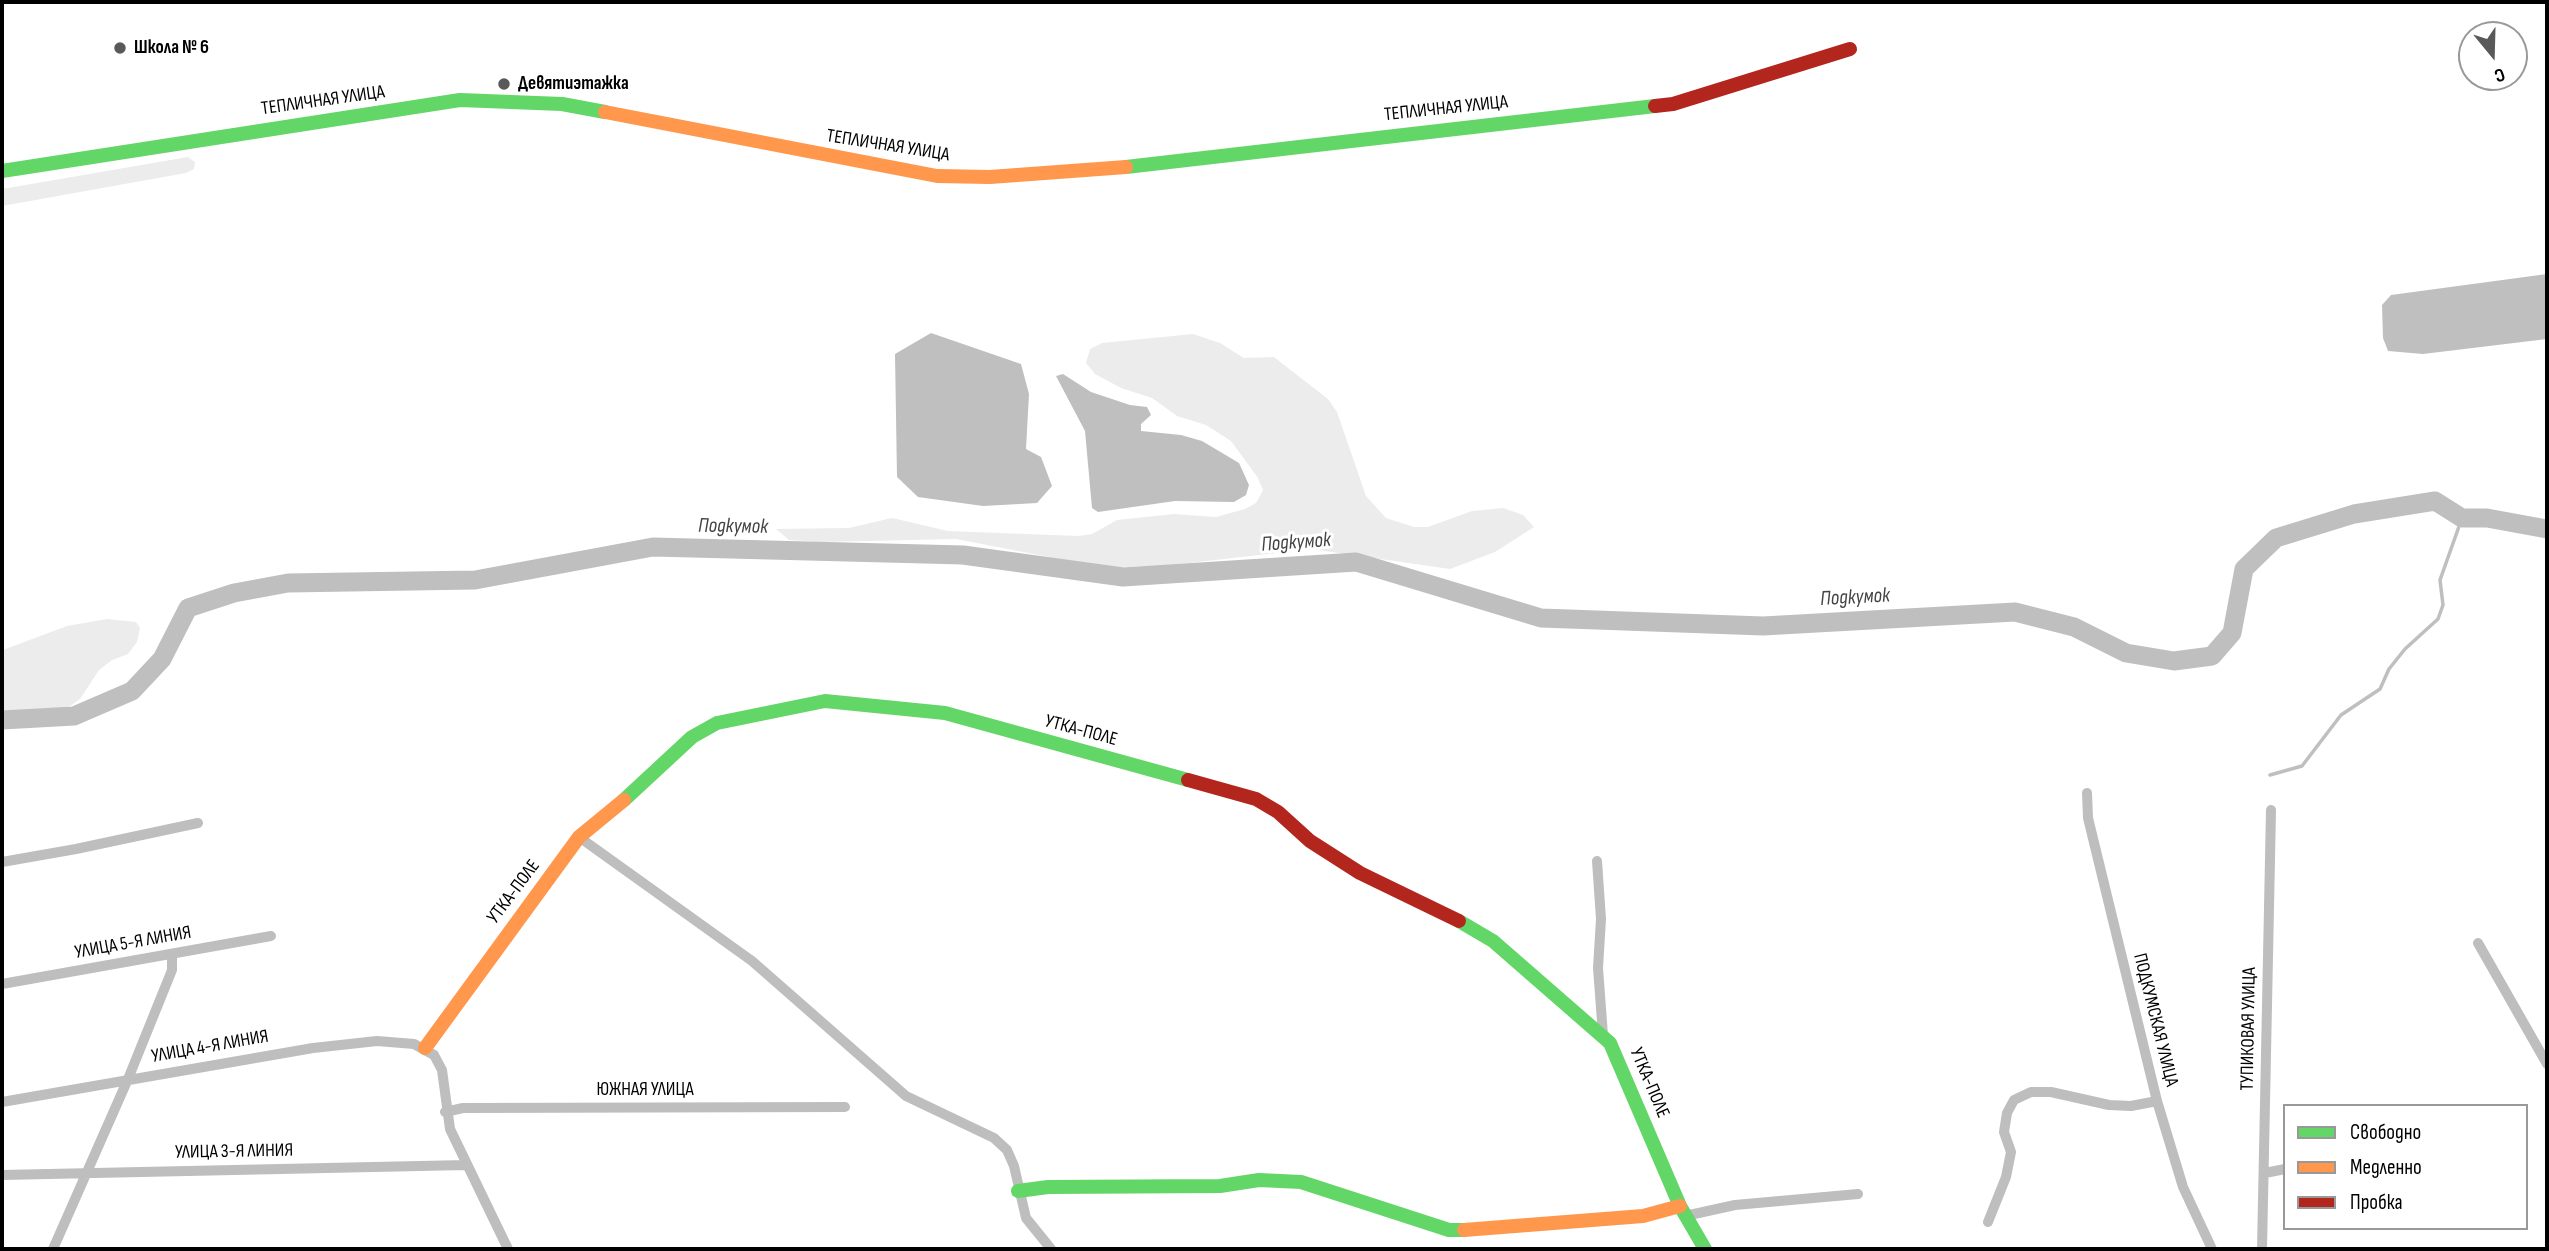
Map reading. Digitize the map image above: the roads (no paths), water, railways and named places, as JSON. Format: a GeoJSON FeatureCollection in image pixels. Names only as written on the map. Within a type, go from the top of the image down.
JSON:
{"type":"FeatureCollection","features":[{"type":"Feature","properties":{"kind":"street","name":"ТЕПЛИЧНАЯ УЛИЦА"},"geometry":{"type":"LineString","coordinates":[[2,171],[460,100],[562,104],[923,173],[990,177],[1152,165],[1328,142],[1672,104],[1850,49]]}},
{"type":"Feature","properties":{"kind":"street","name":"УТКА-ПОЛЕ"},"geometry":{"type":"LineString","coordinates":[[425,1048],[579,837],[598,824],[692,737],[717,723],[825,701],[945,713],[1256,799],[1278,812],[1310,841],[1360,873],[1445,913],[1493,941],[1610,1043],[1682,1211],[1705,1249]]}},
{"type":"Feature","properties":{"kind":"street","name":"ПОДКУМСКАЯ УЛИЦА"},"geometry":{"type":"LineString","coordinates":[[2087,793],[2088,818],[2157,1101],[2183,1187],[2212,1249]]}},
{"type":"Feature","properties":{"kind":"street","name":"ТУПИКОВАЯ УЛИЦА"},"geometry":{"type":"LineString","coordinates":[[2262,1249],[2271,810]]}},
{"type":"Feature","properties":{"kind":"street"},"geometry":{"type":"LineString","coordinates":[[2,862],[198,823]]}},
{"type":"Feature","properties":{"kind":"street"},"geometry":{"type":"LineString","coordinates":[[579,837],[752,961],[906,1096],[994,1138],[1007,1150],[1014,1166],[1026,1218],[1051,1249]]}},
{"type":"Feature","properties":{"kind":"street"},"geometry":{"type":"LineString","coordinates":[[1598,861],[1601,919],[1598,968],[1603,1035]]}},
{"type":"Feature","properties":{"kind":"street","name":"УЛИЦА 5-Я ЛИНИЯ"},"geometry":{"type":"LineString","coordinates":[[2,984],[271,936]]}},
{"type":"Feature","properties":{"kind":"street"},"geometry":{"type":"LineString","coordinates":[[2478,943],[2494,976],[2547,1065]]}},
{"type":"Feature","properties":{"kind":"street"},"geometry":{"type":"LineString","coordinates":[[53,1249],[128,1079],[172,970],[172,954]]}},
{"type":"Feature","properties":{"kind":"street","name":"УЛИЦА 4-Я ЛИНИЯ"},"geometry":{"type":"LineString","coordinates":[[2,1102],[351,1044],[377,1041],[425,1048]]}},
{"type":"Feature","properties":{"kind":"street"},"geometry":{"type":"LineString","coordinates":[[425,1048],[434,1055],[442,1070],[445,1112],[466,1165],[508,1249]]}},
{"type":"Feature","properties":{"kind":"street"},"geometry":{"type":"LineString","coordinates":[[1988,1222],[2006,1177],[2011,1152],[2004,1132],[2007,1113],[2014,1100],[2031,1092],[2051,1093],[2109,1105],[2131,1106],[2157,1101]]}},
{"type":"Feature","properties":{"kind":"street","name":"ЮЖНАЯ УЛИЦА"},"geometry":{"type":"LineString","coordinates":[[445,1112],[463,1108],[845,1107]]}},
{"type":"Feature","properties":{"kind":"street","name":"УЛИЦА 3-Я ЛИНИЯ"},"geometry":{"type":"LineString","coordinates":[[2,1175],[466,1165]]}},
{"type":"Feature","properties":{"kind":"street"},"geometry":{"type":"LineString","coordinates":[[2265,1172],[2283,1168]]}},
{"type":"Feature","properties":{"kind":"street"},"geometry":{"type":"LineString","coordinates":[[1018,1191],[1048,1187],[1220,1186],[1259,1180],[1301,1182],[1449,1230],[1485,1231],[1858,1194]]}},
{"type":"Feature","properties":{"kind":"waterway","name":"Подкумок"},"geometry":{"type":"LineString","coordinates":[[2,720],[74,716],[132,691],[162,659],[188,608],[234,593],[288,583],[475,580],[653,547],[963,555],[1123,577],[1356,562],[1541,618],[1763,626],[2015,612],[2074,627],[2126,653],[2174,661],[2212,656],[2232,633],[2244,569],[2276,538],[2354,514],[2435,501],[2462,518],[2487,518],[2547,529]]}},
{"type":"Feature","properties":{"kind":"waterway"},"geometry":{"type":"LineString","coordinates":[[2270,775],[2302,766],[2341,715],[2380,689],[2389,669],[2405,649],[2438,619],[2443,605],[2440,580],[2462,518]]}},
{"type":"Feature","properties":{"kind":"place","name":"Школа № 6"},"geometry":{"type":"Point","coordinates":[120,48]}},
{"type":"Feature","properties":{"kind":"place","name":"Девятиэтажка"},"geometry":{"type":"Point","coordinates":[504,84]}}]}
